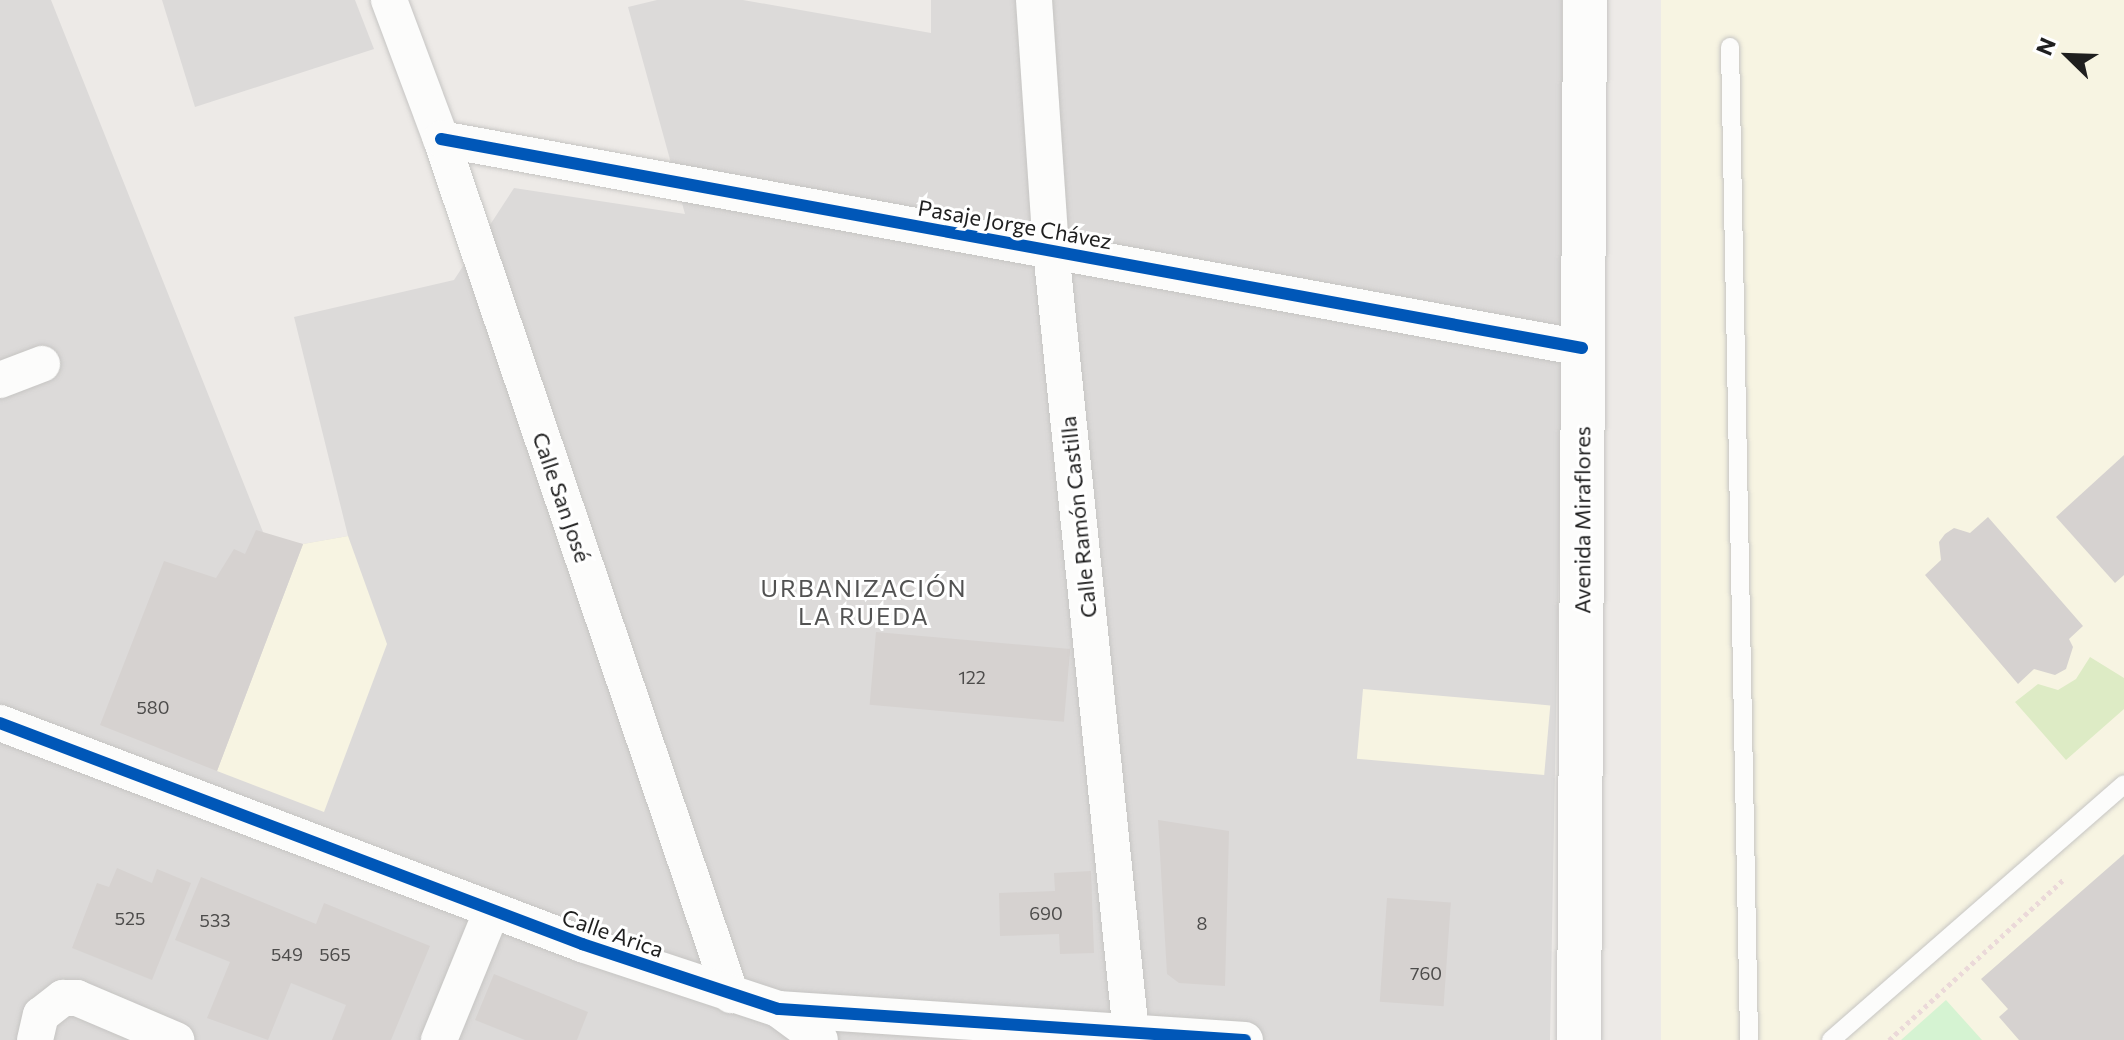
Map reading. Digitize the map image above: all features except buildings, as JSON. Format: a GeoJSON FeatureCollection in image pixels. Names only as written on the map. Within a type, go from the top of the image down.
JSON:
{"type":"FeatureCollection","features":[{"type":"Feature","properties":{"kind":"street","name":"Calle San José"},"geometry":{"type":"LineString","coordinates":[[389,0],[441,139],[731,995]]}},
{"type":"Feature","properties":{"kind":"street","name":"Calle Ramón Castilla"},"geometry":{"type":"LineString","coordinates":[[1034,0],[1051,250],[1131,1033]]}},
{"type":"Feature","properties":{"kind":"street","name":"Avenida Miraflores"},"geometry":{"type":"LineString","coordinates":[[1579,1040],[1585,0]]}},
{"type":"Feature","properties":{"kind":"street","name":"Pasaje Jorge Chávez"},"geometry":{"type":"LineString","coordinates":[[441,139],[1582,348]]}},
{"type":"Feature","properties":{"kind":"street"},"geometry":{"type":"LineString","coordinates":[[0,380],[42,364]]}},
{"type":"Feature","properties":{"kind":"street","name":"Calle Arica"},"geometry":{"type":"LineString","coordinates":[[0,723],[492,910],[778,1009],[1245,1040]]}},
{"type":"Feature","properties":{"kind":"street"},"geometry":{"type":"LineString","coordinates":[[439,1040],[492,910]]}},
{"type":"Feature","properties":{"kind":"street"},"geometry":{"type":"LineString","coordinates":[[35,1040],[41,1015],[63,998],[77,998],[176,1040]]}},
{"type":"Feature","properties":{"kind":"street"},"geometry":{"type":"LineString","coordinates":[[778,1009],[820,1040]]}},
{"type":"Feature","properties":{"kind":"lane"},"geometry":{"type":"LineString","coordinates":[[1730,47],[1749,1040]]}},
{"type":"Feature","properties":{"kind":"lane"},"geometry":{"type":"LineString","coordinates":[[1831,1040],[2124,784]]}},
{"type":"Feature","properties":{"kind":"path"},"geometry":{"type":"LineString","coordinates":[[1889,1040],[2066,877]]}},
{"type":"Feature","properties":{"kind":"shaded area"},"geometry":{"type":"Polygon","coordinates":[[[0,0],[51,0],[265,537],[303,544],[348,536],[294,317],[454,280],[514,188],[685,214],[628,7],[657,0],[743,0],[931,33],[931,0],[1562,0],[1564,280],[1550,1040],[0,1040],[0,0]]]}},
{"type":"Feature","properties":{"kind":"shaded area"},"geometry":{"type":"Polygon","coordinates":[[[162,0],[355,0],[374,49],[195,107],[162,0]]]}},
{"type":"Feature","properties":{"kind":"shaded area"},"geometry":{"type":"Polygon","coordinates":[[[1661,0],[2124,0],[2124,1040],[1661,1040],[1661,0]]]}},
{"type":"Feature","properties":{"kind":"shaded area"},"geometry":{"type":"Polygon","coordinates":[[[348,536],[387,644],[324,812],[217,771],[303,544],[348,536]]]}},
{"type":"Feature","properties":{"kind":"shaded area"},"geometry":{"type":"Polygon","coordinates":[[[1363,689],[1550,705],[1544,775],[1357,759],[1363,689]]]}},
{"type":"Feature","properties":{"kind":"green space"},"geometry":{"type":"Polygon","coordinates":[[[2090,657],[2124,678],[2124,709],[2066,760],[2015,702],[2038,684],[2058,690],[2076,679],[2090,657]]]}},
{"type":"Feature","properties":{"kind":"green space"},"geometry":{"type":"Polygon","coordinates":[[[1946,1000],[1982,1040],[1901,1040],[1946,1000]]]}},
{"type":"Feature","properties":{"kind":"cycle path"},"geometry":{"type":"LineString","coordinates":[[441,139],[1582,348]]}},
{"type":"Feature","properties":{"kind":"cycle path"},"geometry":{"type":"LineString","coordinates":[[0,723],[582,944],[778,1009],[1245,1040]]}},
{"type":"Feature","properties":{"kind":"district","name":"URBANIZACIÓN LA RUEDA"},"geometry":{"type":"Point","coordinates":[864,602]}}]}
